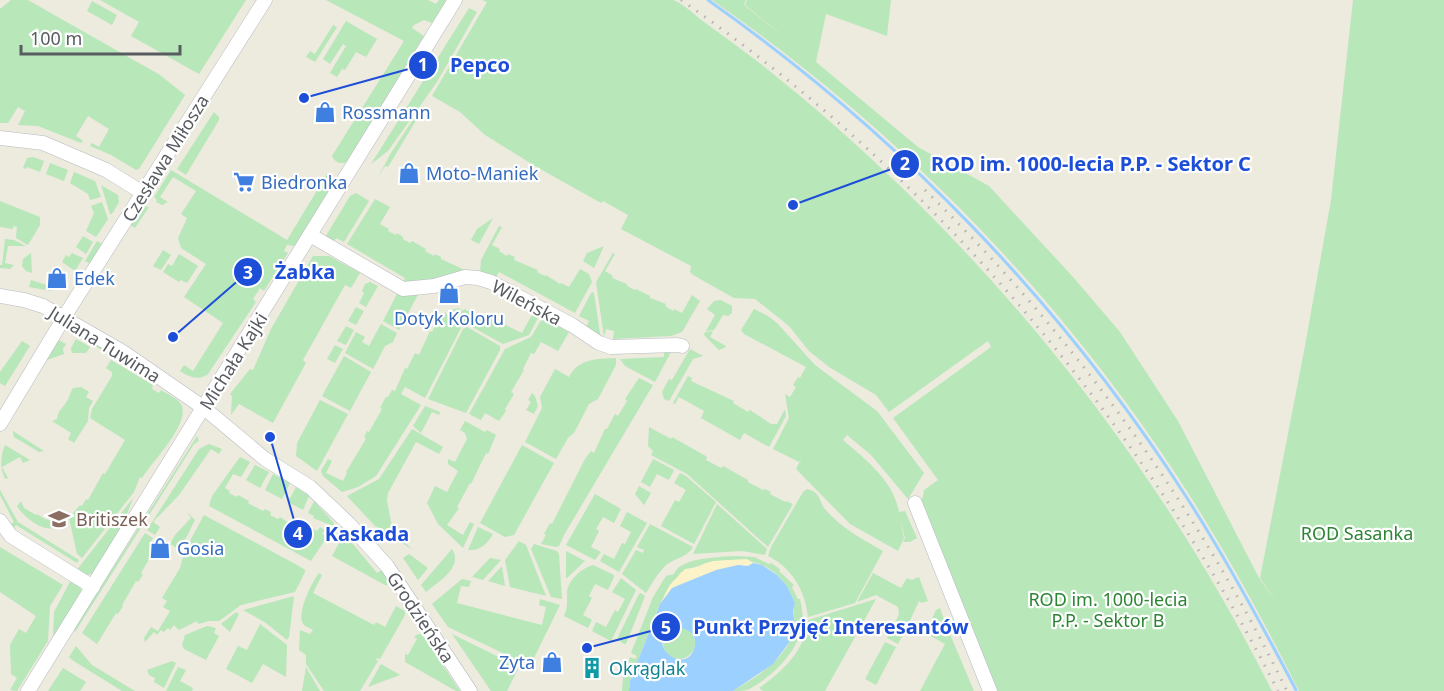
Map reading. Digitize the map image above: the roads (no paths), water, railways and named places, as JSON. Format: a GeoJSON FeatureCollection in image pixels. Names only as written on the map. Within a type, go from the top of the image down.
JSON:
{"type":"FeatureCollection","features":[{"type":"Feature","properties":{"kind":"street","name":"Czesława Miłosza"},"geometry":{"type":"LineString","coordinates":[[0,424],[265,0]]}},
{"type":"Feature","properties":{"kind":"street","name":"Michała Kajki"},"geometry":{"type":"LineString","coordinates":[[28,691],[455,0]]}},
{"type":"Feature","properties":{"kind":"street"},"geometry":{"type":"LineString","coordinates":[[0,138],[43,143],[106,170],[143,192]]}},
{"type":"Feature","properties":{"kind":"street","name":"Wileńska"},"geometry":{"type":"LineString","coordinates":[[310,236],[403,289],[435,286],[465,277],[478,278],[521,298],[603,345],[618,347],[682,346]]}},
{"type":"Feature","properties":{"kind":"street","name":"Juliana Tuwima"},"geometry":{"type":"LineString","coordinates":[[0,296],[34,303],[65,317],[140,363],[204,408]]}},
{"type":"Feature","properties":{"kind":"street","name":"Grodzieńska"},"geometry":{"type":"LineString","coordinates":[[204,408],[265,459],[310,487],[371,547],[387,566],[470,691]]}},
{"type":"Feature","properties":{"kind":"street"},"geometry":{"type":"LineString","coordinates":[[915,503],[990,691]]}},
{"type":"Feature","properties":{"kind":"street"},"geometry":{"type":"LineString","coordinates":[[0,521],[11,536],[93,587]]}},
{"type":"Feature","properties":{"kind":"water"},"geometry":{"type":"Polygon","coordinates":[[[753,563],[762,565],[777,575],[787,586],[795,603],[794,636],[773,664],[733,691],[629,691],[630,681],[660,604],[672,588],[716,570],[738,565],[748,566],[753,563]],[[676,627],[666,633],[662,641],[668,654],[682,659],[689,657],[694,649],[695,640],[691,633],[676,627]]]}},
{"type":"Feature","properties":{"kind":"waterway"},"geometry":{"type":"LineString","coordinates":[[708,0],[778,52],[910,165],[972,226],[1031,290],[1138,426],[1187,498],[1244,593],[1296,690]]}},
{"type":"Feature","properties":{"kind":"railway"},"geometry":{"type":"LineString","coordinates":[[681,0],[774,69],[862,144],[944,223],[1022,308],[1094,398],[1161,492],[1222,590],[1278,691]]}},
{"type":"Feature","properties":{"kind":"railway"},"geometry":{"type":"LineString","coordinates":[[925,190],[1031,303],[1081,363],[1127,425],[1213,555],[1287,691]]}},
{"type":"Feature","properties":{"kind":"place","name":"Pepco"},"geometry":{"type":"Point","coordinates":[304,98]}},
{"type":"Feature","properties":{"kind":"place","name":"Rossmann"},"geometry":{"type":"Point","coordinates":[325,112]}},
{"type":"Feature","properties":{"kind":"place","name":"Moto-Maniek"},"geometry":{"type":"Point","coordinates":[409,173]}},
{"type":"Feature","properties":{"kind":"place","name":"Biedronka"},"geometry":{"type":"Point","coordinates":[244,182]}},
{"type":"Feature","properties":{"kind":"place","name":"ROD im. 1000-lecia P.P. - Sektor C"},"geometry":{"type":"Point","coordinates":[793,205]}},
{"type":"Feature","properties":{"kind":"place","name":"Edek"},"geometry":{"type":"Point","coordinates":[57,278]}},
{"type":"Feature","properties":{"kind":"place","name":"Dotyk Koloru"},"geometry":{"type":"Point","coordinates":[449,293]}},
{"type":"Feature","properties":{"kind":"place","name":"Żabka"},"geometry":{"type":"Point","coordinates":[173,337]}},
{"type":"Feature","properties":{"kind":"place","name":"Kaskada"},"geometry":{"type":"Point","coordinates":[270,437]}},
{"type":"Feature","properties":{"kind":"place","name":"Britiszek"},"geometry":{"type":"Point","coordinates":[59,519]}},
{"type":"Feature","properties":{"kind":"place","name":"Gosia"},"geometry":{"type":"Point","coordinates":[160,548]}},
{"type":"Feature","properties":{"kind":"place","name":"Punkt Przyjęć Interesantów"},"geometry":{"type":"Point","coordinates":[587,648]}},
{"type":"Feature","properties":{"kind":"place","name":"Zyta"},"geometry":{"type":"Point","coordinates":[552,662]}},
{"type":"Feature","properties":{"kind":"place","name":"Okrąglak"},"geometry":{"type":"Point","coordinates":[592,668]}},
{"type":"Feature","properties":{"kind":"park label","name":"ROD Sasanka"},"geometry":{"type":"Point","coordinates":[1357,533]}},
{"type":"Feature","properties":{"kind":"park label","name":"ROD im. 1000-lecia P.P. - Sektor B"},"geometry":{"type":"Point","coordinates":[1108,609]}}]}
